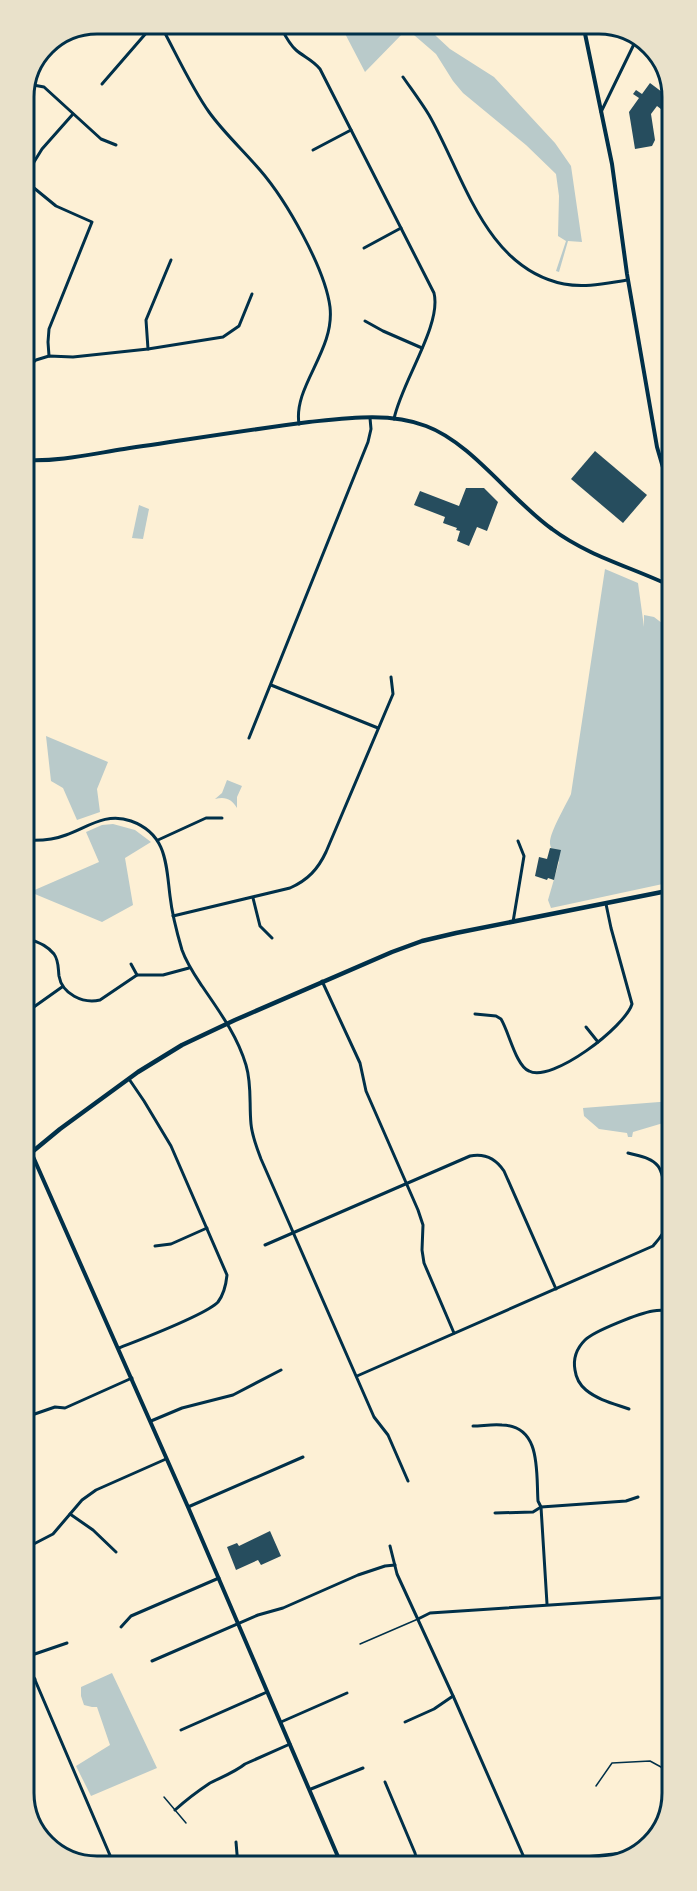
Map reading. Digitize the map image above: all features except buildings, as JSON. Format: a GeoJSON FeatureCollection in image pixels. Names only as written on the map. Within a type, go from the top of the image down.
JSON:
{"type":"FeatureCollection","features":[{"type":"Feature","properties":{"kind":"main road"},"geometry":{"type":"LineString","coordinates":[[34,1150],[129,1079],[182,1045],[227,1023],[392,952],[422,941],[662,892]]}},
{"type":"Feature","properties":{"kind":"street"},"geometry":{"type":"LineString","coordinates":[[102,84],[145,34]]}},
{"type":"Feature","properties":{"kind":"street"},"geometry":{"type":"LineString","coordinates":[[166,34],[207,109],[275,190],[319,270],[329,301],[331,320],[325,345],[299,403],[299,423]]}},
{"type":"Feature","properties":{"kind":"street"},"geometry":{"type":"LineString","coordinates":[[285,34],[297,51],[320,69],[430,283],[436,302],[435,314],[397,404],[394,419]]}},
{"type":"Feature","properties":{"kind":"street"},"geometry":{"type":"LineString","coordinates":[[585,35],[615,183],[628,280],[657,447],[662,464]]}},
{"type":"Feature","properties":{"kind":"street"},"geometry":{"type":"LineString","coordinates":[[600,113],[635,45]]}},
{"type":"Feature","properties":{"kind":"street"},"geometry":{"type":"LineString","coordinates":[[403,77],[429,115],[488,230],[507,254],[520,265],[542,277],[564,284],[600,285],[628,280]]}},
{"type":"Feature","properties":{"kind":"street"},"geometry":{"type":"LineString","coordinates":[[36,85],[44,87],[101,139],[116,145]]}},
{"type":"Feature","properties":{"kind":"street"},"geometry":{"type":"LineString","coordinates":[[35,160],[42,149],[74,114]]}},
{"type":"Feature","properties":{"kind":"street"},"geometry":{"type":"LineString","coordinates":[[313,150],[351,129]]}},
{"type":"Feature","properties":{"kind":"street"},"geometry":{"type":"LineString","coordinates":[[35,189],[56,206],[92,222],[49,329],[49,357]]}},
{"type":"Feature","properties":{"kind":"street"},"geometry":{"type":"LineString","coordinates":[[364,248],[401,228]]}},
{"type":"Feature","properties":{"kind":"street"},"geometry":{"type":"LineString","coordinates":[[148,349],[146,320],[171,260]]}},
{"type":"Feature","properties":{"kind":"street"},"geometry":{"type":"LineString","coordinates":[[35,361],[49,357],[73,357],[148,349],[223,337],[239,326],[252,294]]}},
{"type":"Feature","properties":{"kind":"street"},"geometry":{"type":"LineString","coordinates":[[365,321],[422,348]]}},
{"type":"Feature","properties":{"kind":"street"},"geometry":{"type":"LineString","coordinates":[[249,738],[368,442],[371,429],[370,418]]}},
{"type":"Feature","properties":{"kind":"street"},"geometry":{"type":"LineString","coordinates":[[35,459],[69,457],[299,423],[370,418],[424,424],[452,439],[526,508],[577,546],[662,582]]}},
{"type":"Feature","properties":{"kind":"street"},"geometry":{"type":"LineString","coordinates":[[173,916],[253,898],[295,885],[315,871],[326,852],[393,694],[391,677]]}},
{"type":"Feature","properties":{"kind":"street"},"geometry":{"type":"LineString","coordinates":[[271,685],[378,728]]}},
{"type":"Feature","properties":{"kind":"street"},"geometry":{"type":"LineString","coordinates":[[158,840],[207,818],[222,818]]}},
{"type":"Feature","properties":{"kind":"street"},"geometry":{"type":"LineString","coordinates":[[35,840],[53,839],[107,819],[130,821],[147,830],[158,840],[168,869],[173,916],[189,968],[234,1033],[242,1054],[249,1078],[251,1125],[256,1148],[374,1417],[388,1435],[408,1481]]}},
{"type":"Feature","properties":{"kind":"street"},"geometry":{"type":"LineString","coordinates":[[513,922],[524,856],[518,841]]}},
{"type":"Feature","properties":{"kind":"street"},"geometry":{"type":"LineString","coordinates":[[253,898],[260,926],[272,938]]}},
{"type":"Feature","properties":{"kind":"street"},"geometry":{"type":"LineString","coordinates":[[476,1014],[496,1016],[501,1019],[522,1066],[532,1073],[541,1073],[580,1056],[622,1022],[632,1004],[606,904]]}},
{"type":"Feature","properties":{"kind":"street"},"geometry":{"type":"LineString","coordinates":[[35,941],[47,946],[55,955],[62,987],[82,1000],[93,1001],[108,995],[137,975],[163,975],[189,968]]}},
{"type":"Feature","properties":{"kind":"street"},"geometry":{"type":"LineString","coordinates":[[131,964],[137,975]]}},
{"type":"Feature","properties":{"kind":"street"},"geometry":{"type":"LineString","coordinates":[[322,981],[360,1064],[366,1090],[421,1218],[424,1263],[454,1333]]}},
{"type":"Feature","properties":{"kind":"street"},"geometry":{"type":"LineString","coordinates":[[34,1007],[62,987]]}},
{"type":"Feature","properties":{"kind":"street"},"geometry":{"type":"LineString","coordinates":[[586,1027],[598,1042]]}},
{"type":"Feature","properties":{"kind":"street"},"geometry":{"type":"LineString","coordinates":[[119,1348],[210,1309],[221,1296],[227,1275],[171,1146],[129,1079]]}},
{"type":"Feature","properties":{"kind":"street"},"geometry":{"type":"LineString","coordinates":[[628,1153],[650,1159],[658,1165],[662,1174]]}},
{"type":"Feature","properties":{"kind":"street"},"geometry":{"type":"LineString","coordinates":[[265,1245],[470,1156],[483,1155],[495,1160],[504,1171],[556,1289]]}},
{"type":"Feature","properties":{"kind":"street"},"geometry":{"type":"LineString","coordinates":[[34,1157],[239,1623],[338,1856]]}},
{"type":"Feature","properties":{"kind":"street"},"geometry":{"type":"LineString","coordinates":[[155,1246],[171,1244],[207,1228]]}},
{"type":"Feature","properties":{"kind":"street"},"geometry":{"type":"LineString","coordinates":[[356,1376],[653,1246],[662,1235]]}},
{"type":"Feature","properties":{"kind":"street"},"geometry":{"type":"LineString","coordinates":[[629,1409],[594,1396],[586,1390],[576,1376],[574,1359],[580,1346],[589,1337],[646,1312],[662,1311]]}},
{"type":"Feature","properties":{"kind":"street"},"geometry":{"type":"LineString","coordinates":[[151,1421],[182,1408],[233,1395],[281,1370]]}},
{"type":"Feature","properties":{"kind":"street"},"geometry":{"type":"LineString","coordinates":[[34,1414],[53,1408],[65,1408],[132,1378]]}},
{"type":"Feature","properties":{"kind":"street"},"geometry":{"type":"LineString","coordinates":[[473,1426],[516,1428],[527,1435],[535,1454],[548,1605]]}},
{"type":"Feature","properties":{"kind":"street"},"geometry":{"type":"LineString","coordinates":[[188,1507],[303,1457]]}},
{"type":"Feature","properties":{"kind":"street"},"geometry":{"type":"LineString","coordinates":[[34,1544],[53,1534],[82,1500],[96,1490],[167,1458]]}},
{"type":"Feature","properties":{"kind":"street"},"geometry":{"type":"LineString","coordinates":[[495,1513],[533,1512],[541,1507],[626,1501],[638,1497]]}},
{"type":"Feature","properties":{"kind":"street"},"geometry":{"type":"LineString","coordinates":[[70,1515],[93,1530],[116,1552]]}},
{"type":"Feature","properties":{"kind":"street"},"geometry":{"type":"LineString","coordinates":[[390,1546],[397,1574],[454,1696],[524,1857]]}},
{"type":"Feature","properties":{"kind":"street"},"geometry":{"type":"LineString","coordinates":[[152,1661],[374,1569],[395,1565]]}},
{"type":"Feature","properties":{"kind":"street"},"geometry":{"type":"LineString","coordinates":[[120,1626],[130,1616],[219,1578]]}},
{"type":"Feature","properties":{"kind":"street"},"geometry":{"type":"LineString","coordinates":[[418,1619],[430,1613],[662,1598]]}},
{"type":"Feature","properties":{"kind":"street"},"geometry":{"type":"LineString","coordinates":[[34,1655],[67,1642]]}},
{"type":"Feature","properties":{"kind":"street"},"geometry":{"type":"LineString","coordinates":[[35,1679],[110,1856]]}},
{"type":"Feature","properties":{"kind":"street"},"geometry":{"type":"LineString","coordinates":[[181,1730],[268,1692]]}},
{"type":"Feature","properties":{"kind":"street"},"geometry":{"type":"LineString","coordinates":[[281,1722],[347,1693]]}},
{"type":"Feature","properties":{"kind":"street"},"geometry":{"type":"LineString","coordinates":[[405,1722],[434,1709],[454,1696]]}},
{"type":"Feature","properties":{"kind":"street"},"geometry":{"type":"LineString","coordinates":[[175,1810],[214,1781],[291,1743]]}},
{"type":"Feature","properties":{"kind":"street"},"geometry":{"type":"LineString","coordinates":[[311,1789],[363,1768]]}},
{"type":"Feature","properties":{"kind":"street"},"geometry":{"type":"LineString","coordinates":[[385,1782],[416,1857]]}},
{"type":"Feature","properties":{"kind":"street"},"geometry":{"type":"LineString","coordinates":[[236,1842],[237,1856]]}},
{"type":"Feature","properties":{"kind":"lane"},"geometry":{"type":"LineString","coordinates":[[360,1644],[418,1619]]}},
{"type":"Feature","properties":{"kind":"lane"},"geometry":{"type":"LineString","coordinates":[[596,1786],[612,1762],[650,1761],[662,1769]]}},
{"type":"Feature","properties":{"kind":"lane"},"geometry":{"type":"LineString","coordinates":[[164,1797],[186,1823]]}},
{"type":"Feature","properties":{"kind":"shaded area"},"geometry":{"type":"Polygon","coordinates":[[[345,34],[402,35],[365,72],[345,34]]]}},
{"type":"Feature","properties":{"kind":"shaded area"},"geometry":{"type":"Polygon","coordinates":[[[414,35],[435,35],[450,49],[494,77],[555,143],[571,166],[582,242],[568,241],[559,272],[556,271],[566,241],[558,236],[559,196],[556,174],[526,145],[463,93],[436,54],[414,35]]]}},
{"type":"Feature","properties":{"kind":"shaded area"},"geometry":{"type":"Polygon","coordinates":[[[139,505],[149,509],[143,539],[132,538],[139,505]]]}},
{"type":"Feature","properties":{"kind":"shaded area"},"geometry":{"type":"Polygon","coordinates":[[[605,569],[638,583],[644,627],[644,615],[654,617],[662,623],[662,884],[551,908],[548,900],[559,862],[551,849],[550,839],[571,794],[605,569]]]}},
{"type":"Feature","properties":{"kind":"shaded area"},"geometry":{"type":"Polygon","coordinates":[[[46,736],[108,762],[97,789],[100,812],[77,820],[63,788],[51,781],[46,736]]]}},
{"type":"Feature","properties":{"kind":"shaded area"},"geometry":{"type":"Polygon","coordinates":[[[227,780],[242,786],[237,797],[237,808],[228,799],[215,799],[222,793],[227,780]]]}},
{"type":"Feature","properties":{"kind":"shaded area"},"geometry":{"type":"Polygon","coordinates":[[[113,824],[135,830],[151,842],[125,858],[133,905],[102,922],[35,894],[35,890],[99,862],[86,832],[102,825],[113,824]]]}},
{"type":"Feature","properties":{"kind":"shaded area"},"geometry":{"type":"Polygon","coordinates":[[[662,1102],[662,1123],[633,1132],[632,1137],[628,1137],[627,1133],[599,1129],[584,1116],[583,1108],[662,1102]]]}},
{"type":"Feature","properties":{"kind":"shaded area"},"geometry":{"type":"Polygon","coordinates":[[[112,1673],[157,1768],[91,1796],[76,1766],[110,1745],[97,1707],[84,1705],[81,1687],[112,1673]]]}}]}
